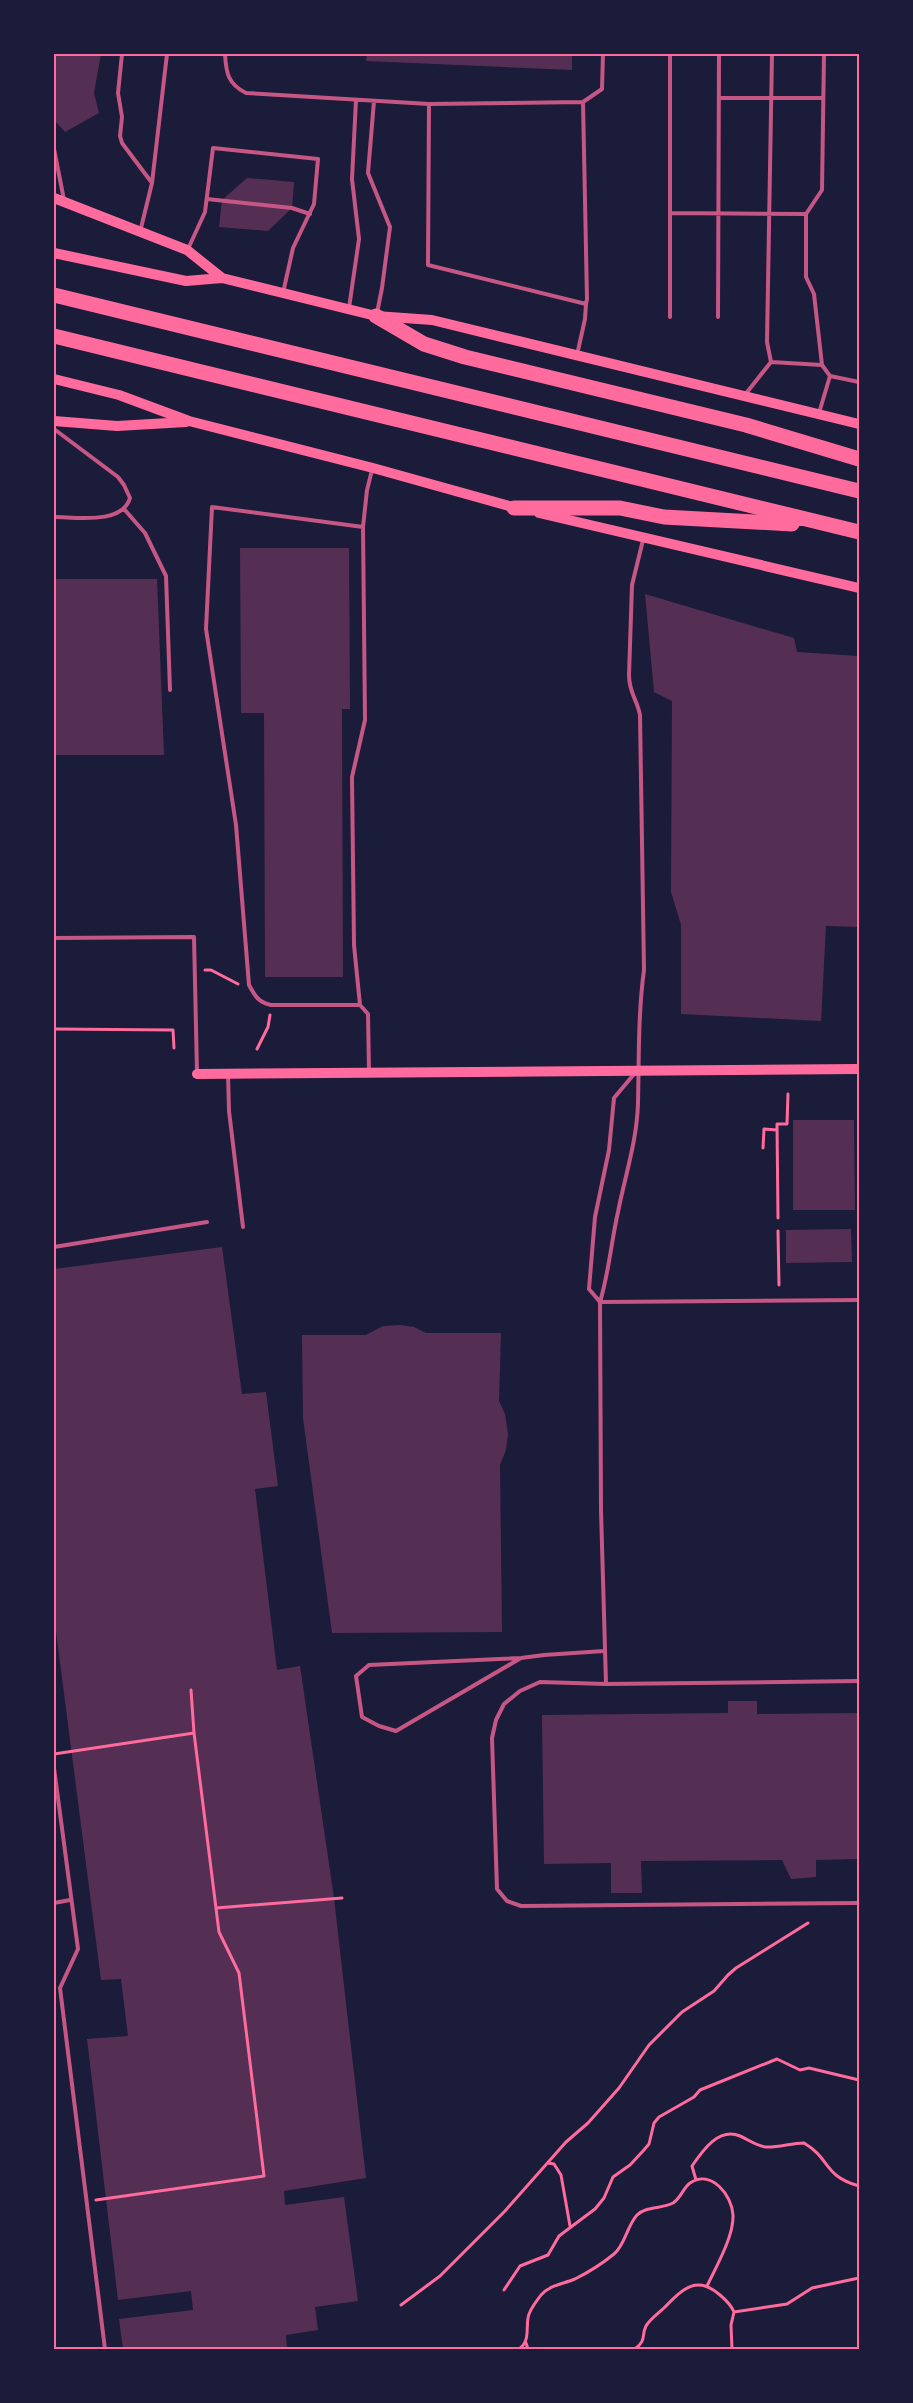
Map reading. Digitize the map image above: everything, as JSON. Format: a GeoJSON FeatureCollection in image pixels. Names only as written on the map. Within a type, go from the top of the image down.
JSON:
{"type":"FeatureCollection","features":[{"type":"Feature","properties":{"kind":"highway"},"geometry":{"type":"LineString","coordinates":[[54,295],[859,491]]}},
{"type":"Feature","properties":{"kind":"highway"},"geometry":{"type":"LineString","coordinates":[[376,316],[424,344],[465,357],[746,426],[859,458]]}},
{"type":"Feature","properties":{"kind":"highway"},"geometry":{"type":"LineString","coordinates":[[54,336],[859,532]]}},
{"type":"Feature","properties":{"kind":"highway"},"geometry":{"type":"LineString","coordinates":[[514,508],[620,508],[664,517],[834,526]]}},
{"type":"Feature","properties":{"kind":"main road"},"geometry":{"type":"LineString","coordinates":[[54,189],[64,202]]}},
{"type":"Feature","properties":{"kind":"main road"},"geometry":{"type":"LineString","coordinates":[[54,198],[187,250],[222,278]]}},
{"type":"Feature","properties":{"kind":"main road"},"geometry":{"type":"LineString","coordinates":[[54,253],[186,281],[222,278],[376,316],[432,320],[859,424]]}},
{"type":"Feature","properties":{"kind":"main road"},"geometry":{"type":"LineString","coordinates":[[54,379],[119,395],[189,421],[373,468],[514,508],[859,588]]}},
{"type":"Feature","properties":{"kind":"main road"},"geometry":{"type":"LineString","coordinates":[[54,421],[118,426],[189,421]]}},
{"type":"Feature","properties":{"kind":"main road"},"geometry":{"type":"LineString","coordinates":[[197,1074],[859,1069]]}},
{"type":"Feature","properties":{"kind":"lane"},"geometry":{"type":"LineString","coordinates":[[122,54],[118,92],[122,117],[120,136],[122,143],[152,183]]}},
{"type":"Feature","properties":{"kind":"lane"},"geometry":{"type":"LineString","coordinates":[[140,232],[152,183],[167,54]]}},
{"type":"Feature","properties":{"kind":"lane"},"geometry":{"type":"LineString","coordinates":[[225,54],[226,73],[230,81],[246,93],[429,104],[583,102],[602,89],[603,54]]}},
{"type":"Feature","properties":{"kind":"lane"},"geometry":{"type":"LineString","coordinates":[[670,54],[670,317]]}},
{"type":"Feature","properties":{"kind":"lane"},"geometry":{"type":"LineString","coordinates":[[718,317],[720,214],[719,54]]}},
{"type":"Feature","properties":{"kind":"lane"},"geometry":{"type":"LineString","coordinates":[[744,396],[771,362],[767,342],[772,54]]}},
{"type":"Feature","properties":{"kind":"lane"},"geometry":{"type":"LineString","coordinates":[[824,54],[822,190],[806,214],[806,277],[814,294],[822,365],[830,376],[859,382]]}},
{"type":"Feature","properties":{"kind":"lane"},"geometry":{"type":"LineString","coordinates":[[719,98],[823,98]]}},
{"type":"Feature","properties":{"kind":"lane"},"geometry":{"type":"LineString","coordinates":[[349,310],[359,239],[352,179],[356,100]]}},
{"type":"Feature","properties":{"kind":"lane"},"geometry":{"type":"LineString","coordinates":[[374,101],[368,172],[390,227],[382,288],[376,316]]}},
{"type":"Feature","properties":{"kind":"lane"},"geometry":{"type":"LineString","coordinates":[[577,355],[587,299],[583,102]]}},
{"type":"Feature","properties":{"kind":"lane"},"geometry":{"type":"LineString","coordinates":[[429,104],[428,265],[586,304]]}},
{"type":"Feature","properties":{"kind":"lane"},"geometry":{"type":"LineString","coordinates":[[54,148],[64,202]]}},
{"type":"Feature","properties":{"kind":"lane"},"geometry":{"type":"LineString","coordinates":[[187,250],[202,218],[213,148],[318,159],[314,204],[293,248],[283,293]]}},
{"type":"Feature","properties":{"kind":"lane"},"geometry":{"type":"LineString","coordinates":[[206,199],[292,208],[310,214]]}},
{"type":"Feature","properties":{"kind":"lane"},"geometry":{"type":"LineString","coordinates":[[670,213],[806,214]]}},
{"type":"Feature","properties":{"kind":"lane"},"geometry":{"type":"LineString","coordinates":[[771,362],[822,365]]}},
{"type":"Feature","properties":{"kind":"lane"},"geometry":{"type":"LineString","coordinates":[[818,414],[830,376]]}},
{"type":"Feature","properties":{"kind":"lane"},"geometry":{"type":"LineString","coordinates":[[54,428],[108,469],[124,485],[130,498],[124,508],[117,514],[54,517]]}},
{"type":"Feature","properties":{"kind":"lane"},"geometry":{"type":"LineString","coordinates":[[369,1072],[368,1014],[360,1004],[354,945],[352,777],[365,720],[362,526],[367,490],[373,468]]}},
{"type":"Feature","properties":{"kind":"lane"},"geometry":{"type":"LineString","coordinates":[[360,1004],[271,1005],[262,1003],[256,998],[248,985],[236,825],[206,629],[212,507],[362,526]]}},
{"type":"Feature","properties":{"kind":"lane"},"geometry":{"type":"LineString","coordinates":[[124,508],[145,533],[166,576],[170,690]]}},
{"type":"Feature","properties":{"kind":"lane"},"geometry":{"type":"LineString","coordinates":[[606,1684],[600,1302],[609,1275],[617,1213],[633,1147],[638,1104],[644,960],[640,715],[638,705],[629,688],[629,675],[632,585],[644,538]]}},
{"type":"Feature","properties":{"kind":"lane"},"geometry":{"type":"LineString","coordinates":[[54,938],[194,937],[197,1074]]}},
{"type":"Feature","properties":{"kind":"lane"},"geometry":{"type":"LineString","coordinates":[[600,1302],[589,1289],[595,1217],[610,1150],[614,1098],[638,1070]]}},
{"type":"Feature","properties":{"kind":"lane"},"geometry":{"type":"LineString","coordinates":[[228,1074],[229,1111],[243,1227]]}},
{"type":"Feature","properties":{"kind":"lane"},"geometry":{"type":"LineString","coordinates":[[54,1247],[208,1222]]}},
{"type":"Feature","properties":{"kind":"lane"},"geometry":{"type":"LineString","coordinates":[[600,1302],[859,1300]]}},
{"type":"Feature","properties":{"kind":"lane"},"geometry":{"type":"LineString","coordinates":[[522,1658],[396,1731],[379,1726],[362,1717],[356,1676],[369,1665],[522,1658],[544,1654],[604,1651]]}},
{"type":"Feature","properties":{"kind":"lane"},"geometry":{"type":"LineString","coordinates":[[859,1681],[606,1684],[540,1682],[520,1690],[504,1704],[496,1720],[492,1738],[497,1889],[507,1901],[520,1906],[859,1904]]}},
{"type":"Feature","properties":{"kind":"lane"},"geometry":{"type":"LineString","coordinates":[[54,1768],[78,1950],[60,1988],[105,2349]]}},
{"type":"Feature","properties":{"kind":"lane"},"geometry":{"type":"LineString","coordinates":[[54,1902],[70,1900]]}},
{"type":"Feature","properties":{"kind":"path"},"geometry":{"type":"LineString","coordinates":[[195,969],[211,970],[234,984],[248,985]]}},
{"type":"Feature","properties":{"kind":"path"},"geometry":{"type":"LineString","coordinates":[[258,1049],[268,1027]]}},
{"type":"Feature","properties":{"kind":"path"},"geometry":{"type":"LineString","coordinates":[[54,1029],[173,1030],[174,1048]]}},
{"type":"Feature","properties":{"kind":"path"},"geometry":{"type":"LineString","coordinates":[[778,1218],[777,1124],[787,1124],[788,1094]]}},
{"type":"Feature","properties":{"kind":"path"},"geometry":{"type":"LineString","coordinates":[[763,1148],[764,1129],[777,1130]]}},
{"type":"Feature","properties":{"kind":"path"},"geometry":{"type":"LineString","coordinates":[[778,1231],[779,1285]]}},
{"type":"Feature","properties":{"kind":"path"},"geometry":{"type":"LineString","coordinates":[[86,2201],[264,2176],[238,1973],[219,1932],[194,1733],[191,1690]]}},
{"type":"Feature","properties":{"kind":"path"},"geometry":{"type":"LineString","coordinates":[[54,1754],[194,1733]]}},
{"type":"Feature","properties":{"kind":"path"},"geometry":{"type":"LineString","coordinates":[[216,1908],[342,1898]]}},
{"type":"Feature","properties":{"kind":"path"},"geometry":{"type":"LineString","coordinates":[[401,2305],[440,2276],[505,2211],[619,2088],[650,2045],[682,2012],[714,1991],[736,1968],[808,1923]]}},
{"type":"Feature","properties":{"kind":"path"},"geometry":{"type":"LineString","coordinates":[[504,2290],[520,2266],[542,2260],[548,2255],[558,2236],[585,2217],[604,2198],[613,2177],[630,2165],[648,2144],[654,2124],[659,2117],[694,2097],[700,2090],[778,2059],[800,2070],[809,2068],[859,2080]]}},
{"type":"Feature","properties":{"kind":"path"},"geometry":{"type":"LineString","coordinates":[[696,2180],[692,2166],[722,2133],[730,2132],[754,2144],[765,2147],[804,2143],[817,2153],[839,2179],[859,2186]]}},
{"type":"Feature","properties":{"kind":"path"},"geometry":{"type":"LineString","coordinates":[[548,2163],[554,2164],[561,2175],[570,2226]]}},
{"type":"Feature","properties":{"kind":"path"},"geometry":{"type":"LineString","coordinates":[[519,2349],[526,2342],[528,2318],[532,2307],[542,2294],[549,2288],[575,2278],[615,2254],[637,2216],[652,2208],[671,2204],[677,2200],[688,2184],[696,2180],[707,2180],[724,2190],[732,2205],[733,2215],[723,2252],[708,2286]]}},
{"type":"Feature","properties":{"kind":"path"},"geometry":{"type":"LineString","coordinates":[[734,2312],[781,2306],[812,2288],[859,2278]]}},
{"type":"Feature","properties":{"kind":"path"},"geometry":{"type":"LineString","coordinates":[[635,2349],[643,2342],[646,2326],[674,2297],[692,2286],[708,2286],[724,2298],[734,2312],[731,2325],[732,2349]]}},
{"type":"Feature","properties":{"kind":"path"},"geometry":{"type":"LineString","coordinates":[[526,2342],[528,2349]]}},
{"type":"Feature","properties":{"kind":"building"},"geometry":{"type":"Polygon","coordinates":[[[54,54],[101,54],[94,93],[99,113],[65,132],[54,120],[54,54]]]}},
{"type":"Feature","properties":{"kind":"building"},"geometry":{"type":"Polygon","coordinates":[[[367,54],[572,54],[572,70],[366,61],[367,54]]]}},
{"type":"Feature","properties":{"kind":"building"},"geometry":{"type":"Polygon","coordinates":[[[247,178],[294,182],[292,208],[268,231],[219,227],[222,200],[247,178]]]}},
{"type":"Feature","properties":{"kind":"building"},"geometry":{"type":"Polygon","coordinates":[[[240,548],[349,548],[350,709],[342,709],[343,977],[265,977],[264,713],[241,713],[240,548]]]}},
{"type":"Feature","properties":{"kind":"building"},"geometry":{"type":"Polygon","coordinates":[[[54,579],[157,579],[164,755],[54,755],[54,579]]]}},
{"type":"Feature","properties":{"kind":"building"},"geometry":{"type":"Polygon","coordinates":[[[645,594],[794,638],[797,652],[859,656],[859,927],[826,926],[821,1021],[681,1014],[681,925],[671,892],[672,701],[654,692],[645,594]]]}},
{"type":"Feature","properties":{"kind":"building"},"geometry":{"type":"Polygon","coordinates":[[[793,1120],[854,1120],[855,1210],[793,1210],[793,1120]]]}},
{"type":"Feature","properties":{"kind":"building"},"geometry":{"type":"Polygon","coordinates":[[[851,1229],[852,1262],[786,1263],[786,1230],[851,1229]]]}},
{"type":"Feature","properties":{"kind":"building"},"geometry":{"type":"Polygon","coordinates":[[[222,1247],[242,1394],[266,1392],[278,1486],[255,1489],[277,1670],[300,1666],[334,1898],[366,2178],[284,2191],[285,2205],[344,2197],[358,2301],[315,2307],[318,2330],[286,2335],[287,2349],[123,2349],[119,2319],[193,2310],[191,2291],[118,2300],[87,2039],[128,2036],[121,1979],[101,1980],[54,1616],[54,1269],[222,1247]]]}},
{"type":"Feature","properties":{"kind":"building"},"geometry":{"type":"Polygon","coordinates":[[[400,1325],[414,1327],[426,1333],[501,1333],[499,1401],[505,1414],[508,1434],[506,1450],[500,1465],[502,1632],[332,1633],[303,1418],[302,1335],[366,1335],[383,1326],[400,1325]]]}},
{"type":"Feature","properties":{"kind":"building"},"geometry":{"type":"Polygon","coordinates":[[[728,1701],[757,1701],[757,1714],[859,1713],[859,1859],[816,1860],[816,1877],[791,1879],[782,1860],[641,1861],[642,1893],[611,1893],[611,1863],[544,1864],[542,1715],[728,1713],[728,1701]]]}}]}
